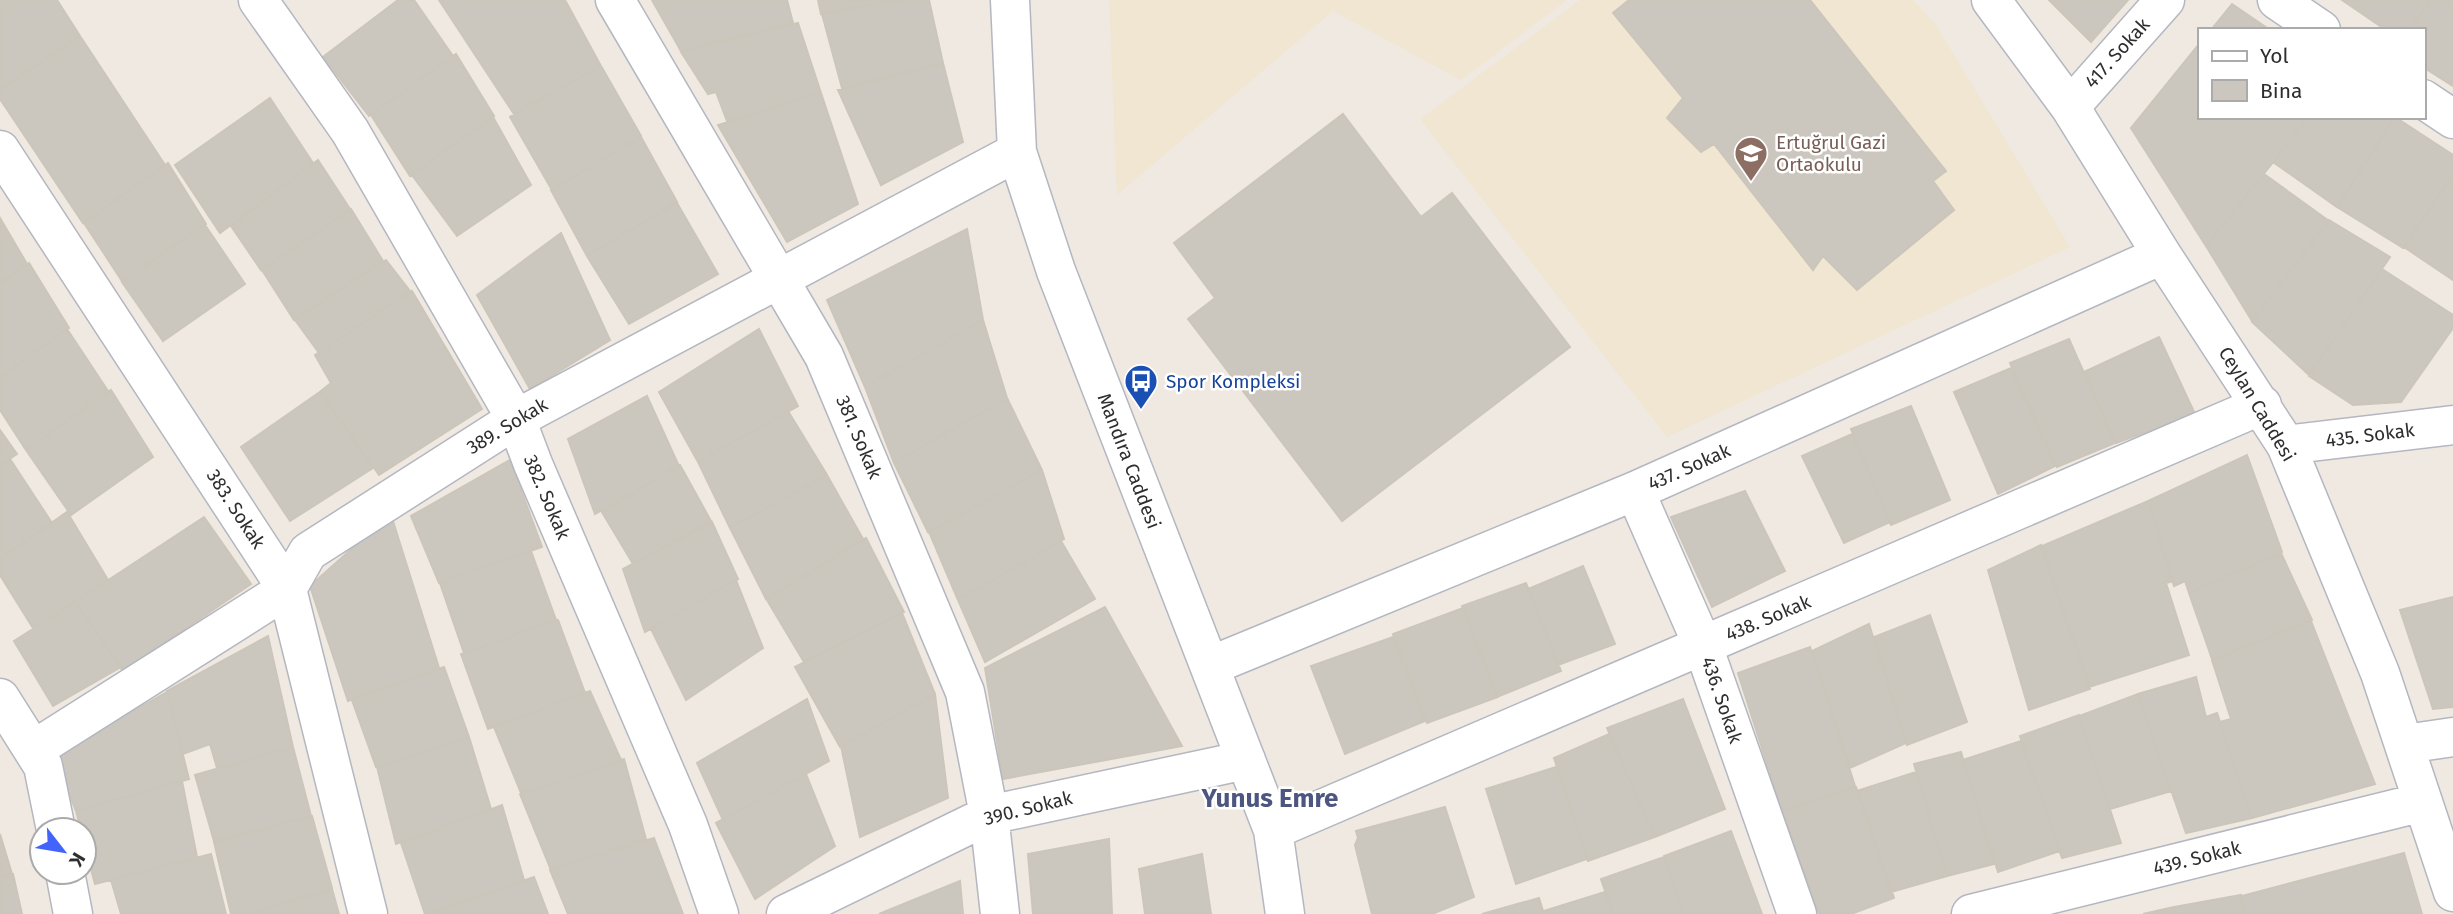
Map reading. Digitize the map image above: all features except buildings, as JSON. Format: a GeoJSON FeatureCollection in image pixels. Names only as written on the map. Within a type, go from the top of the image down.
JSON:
{"type":"FeatureCollection","features":[{"type":"Feature","properties":{"kind":"street","name":"382. Sokak"},"geometry":{"type":"LineString","coordinates":[[258,0],[350,131],[516,419],[688,825],[719,914]]}},
{"type":"Feature","properties":{"kind":"street","name":"381. Sokak"},"geometry":{"type":"LineString","coordinates":[[615,0],[824,356],[965,692],[989,815],[1000,914]]}},
{"type":"Feature","properties":{"kind":"street","name":"Mandıra Caddesi"},"geometry":{"type":"LineString","coordinates":[[1010,0],[1017,152],[1056,271],[1273,830],[1285,914]]}},
{"type":"Feature","properties":{"kind":"street","name":"Ceylan Caddesi"},"geometry":{"type":"LineString","coordinates":[[1991,0],[2070,107],[2162,255],[2286,444],[2405,744],[2453,892]]}},
{"type":"Feature","properties":{"kind":"street","name":"417. Sokak"},"geometry":{"type":"LineString","coordinates":[[2070,107],[2165,0]]}},
{"type":"Feature","properties":{"kind":"street"},"geometry":{"type":"LineString","coordinates":[[2277,0],[2318,28]]}},
{"type":"Feature","properties":{"kind":"street"},"geometry":{"type":"LineString","coordinates":[[2425,100],[2453,119]]}},
{"type":"Feature","properties":{"kind":"street","name":"383. Sokak"},"geometry":{"type":"LineString","coordinates":[[0,150],[287,589],[368,914]]}},
{"type":"Feature","properties":{"kind":"street","name":"389. Sokak"},"geometry":{"type":"LineString","coordinates":[[33,750],[287,589],[308,552],[516,419],[1017,152]]}},
{"type":"Feature","properties":{"kind":"street","name":"437. Sokak"},"geometry":{"type":"LineString","coordinates":[[1210,666],[1635,491],[2162,255]]}},
{"type":"Feature","properties":{"kind":"street","name":"438. Sokak"},"geometry":{"type":"LineString","coordinates":[[1273,830],[2262,405]]}},
{"type":"Feature","properties":{"kind":"street","name":"435. Sokak"},"geometry":{"type":"LineString","coordinates":[[2286,444],[2453,425]]}},
{"type":"Feature","properties":{"kind":"street","name":"436. Sokak"},"geometry":{"type":"LineString","coordinates":[[1635,491],[1703,646],[1797,914]]}},
{"type":"Feature","properties":{"kind":"street"},"geometry":{"type":"LineString","coordinates":[[0,698],[43,766],[53,816]]}},
{"type":"Feature","properties":{"kind":"street"},"geometry":{"type":"LineString","coordinates":[[2405,744],[2453,737]]}},
{"type":"Feature","properties":{"kind":"street","name":"390. Sokak"},"geometry":{"type":"LineString","coordinates":[[786,914],[989,815],[1246,760]]}},
{"type":"Feature","properties":{"kind":"street","name":"439. Sokak"},"geometry":{"type":"LineString","coordinates":[[1971,914],[2423,802]]}},
{"type":"Feature","properties":{"kind":"street"},"geometry":{"type":"LineString","coordinates":[[68,886],[74,914]]}},
{"type":"Feature","properties":{"kind":"shaded area"},"geometry":{"type":"Polygon","coordinates":[[[1109,0],[1567,0],[1461,80],[1333,11],[1117,195],[1109,0]]]}},
{"type":"Feature","properties":{"kind":"shaded area","name":"Ertuğrul Gazi Ortaokulu"},"geometry":{"type":"Polygon","coordinates":[[[1580,0],[1913,0],[1936,25],[2070,247],[1667,437],[1420,119],[1580,0]]]}},
{"type":"Feature","properties":{"kind":"place","name":"Ertuğrul Gazi Ortaokulu"},"geometry":{"type":"Point","coordinates":[1751,183]}},
{"type":"Feature","properties":{"kind":"place","name":"Spor Kompleksi"},"geometry":{"type":"Point","coordinates":[1141,411]}},
{"type":"Feature","properties":{"kind":"district","name":"Yunus Emre"},"geometry":{"type":"Point","coordinates":[1270,798]}}]}
